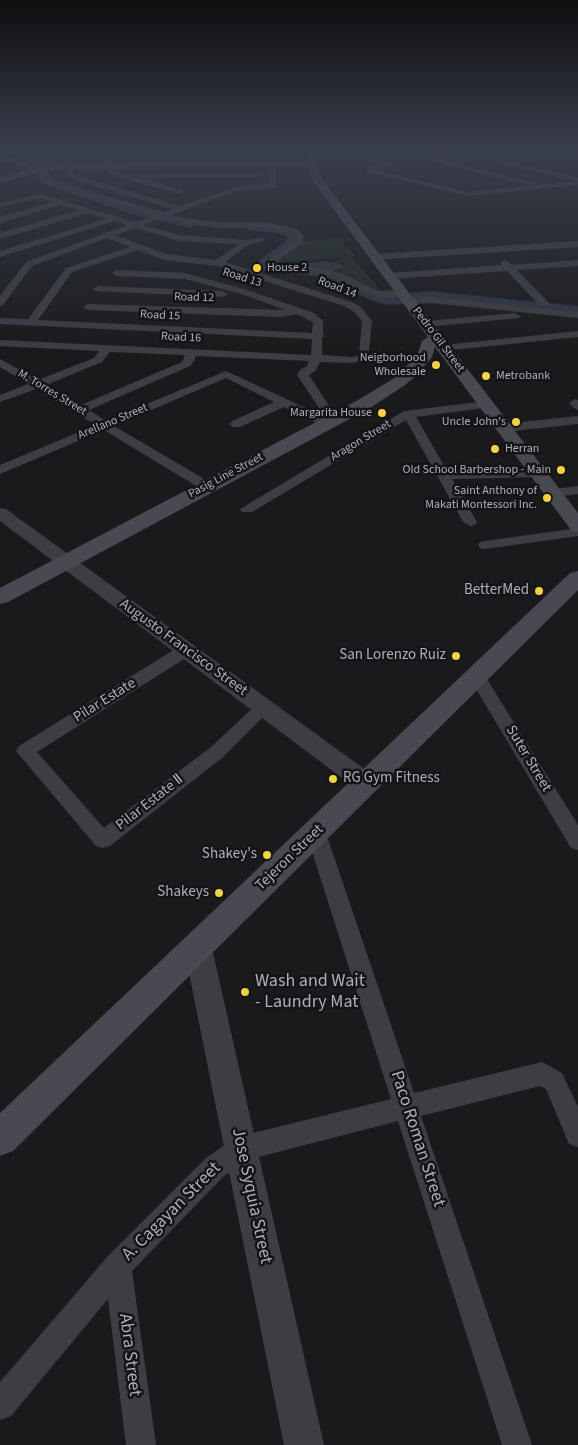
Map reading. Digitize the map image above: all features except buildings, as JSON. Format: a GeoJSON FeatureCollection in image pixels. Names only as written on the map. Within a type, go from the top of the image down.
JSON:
{"type":"FeatureCollection","features":[{"type":"Feature","properties":{"kind":"main road","name":"Pedro Gil Street"},"geometry":{"type":"LineString","coordinates":[[345,216],[578,526]]}},
{"type":"Feature","properties":{"kind":"main road","name":"Pasig Line Street"},"geometry":{"type":"LineString","coordinates":[[0,597],[206,486],[330,422],[399,382],[412,372],[424,357],[430,341],[435,337]]}},
{"type":"Feature","properties":{"kind":"main road","name":"Tejeron Street"},"geometry":{"type":"LineString","coordinates":[[0,1138],[578,578]]}},
{"type":"Feature","properties":{"kind":"street"},"geometry":{"type":"LineString","coordinates":[[0,220],[12,216]]}},
{"type":"Feature","properties":{"kind":"street"},"geometry":{"type":"LineString","coordinates":[[0,236],[67,216]]}},
{"type":"Feature","properties":{"kind":"street"},"geometry":{"type":"LineString","coordinates":[[105,216],[182,239],[240,242],[261,239]]}},
{"type":"Feature","properties":{"kind":"street"},"geometry":{"type":"LineString","coordinates":[[156,216],[191,222],[265,225],[294,231],[298,236],[299,242],[277,257],[273,262],[275,266],[322,270],[375,294],[578,315]]}},
{"type":"Feature","properties":{"kind":"street"},"geometry":{"type":"LineString","coordinates":[[12,259],[109,236],[159,217],[183,227]]}},
{"type":"Feature","properties":{"kind":"street"},"geometry":{"type":"LineString","coordinates":[[12,259],[114,219]]}},
{"type":"Feature","properties":{"kind":"street"},"geometry":{"type":"LineString","coordinates":[[218,263],[252,233]]}},
{"type":"Feature","properties":{"kind":"street","name":"Road 14"},"geometry":{"type":"LineString","coordinates":[[109,236],[164,257],[218,263],[338,300],[357,309],[367,321],[364,357],[360,360]]}},
{"type":"Feature","properties":{"kind":"street"},"geometry":{"type":"LineString","coordinates":[[375,257],[578,244]]}},
{"type":"Feature","properties":{"kind":"street"},"geometry":{"type":"LineString","coordinates":[[12,259],[61,268],[138,247]]}},
{"type":"Feature","properties":{"kind":"street"},"geometry":{"type":"LineString","coordinates":[[491,250],[544,304]]}},
{"type":"Feature","properties":{"kind":"street"},"geometry":{"type":"LineString","coordinates":[[79,325],[105,278],[164,257]]}},
{"type":"Feature","properties":{"kind":"street"},"geometry":{"type":"LineString","coordinates":[[0,303],[12,259]]}},
{"type":"Feature","properties":{"kind":"street"},"geometry":{"type":"LineString","coordinates":[[566,264],[578,274]]}},
{"type":"Feature","properties":{"kind":"street"},"geometry":{"type":"LineString","coordinates":[[389,276],[578,264]]}},
{"type":"Feature","properties":{"kind":"street"},"geometry":{"type":"LineString","coordinates":[[30,322],[61,268]]}},
{"type":"Feature","properties":{"kind":"street","name":"Road 13"},"geometry":{"type":"LineString","coordinates":[[117,273],[185,276],[244,292],[298,310],[318,321],[319,336]]}},
{"type":"Feature","properties":{"kind":"street"},"geometry":{"type":"LineString","coordinates":[[98,289],[234,294],[244,292]]}},
{"type":"Feature","properties":{"kind":"street","name":"Road 12"},"geometry":{"type":"LineString","coordinates":[[88,307],[280,314],[298,310]]}},
{"type":"Feature","properties":{"kind":"street"},"geometry":{"type":"LineString","coordinates":[[435,337],[515,316]]}},
{"type":"Feature","properties":{"kind":"street","name":"Road 15"},"geometry":{"type":"LineString","coordinates":[[0,321],[319,336]]}},
{"type":"Feature","properties":{"kind":"street"},"geometry":{"type":"LineString","coordinates":[[132,349],[143,328]]}},
{"type":"Feature","properties":{"kind":"street"},"geometry":{"type":"LineString","coordinates":[[435,337],[578,334]]}},
{"type":"Feature","properties":{"kind":"street"},"geometry":{"type":"LineString","coordinates":[[319,336],[316,358],[312,368],[304,372],[303,375],[330,422]]}},
{"type":"Feature","properties":{"kind":"street","name":"Road 16"},"geometry":{"type":"LineString","coordinates":[[0,343],[360,360]]}},
{"type":"Feature","properties":{"kind":"street"},"geometry":{"type":"LineString","coordinates":[[0,399],[98,360],[107,348]]}},
{"type":"Feature","properties":{"kind":"street"},"geometry":{"type":"LineString","coordinates":[[80,410],[186,364],[192,352]]}},
{"type":"Feature","properties":{"kind":"street","name":"M. Torres Street"},"geometry":{"type":"LineString","coordinates":[[0,362],[206,486]]}},
{"type":"Feature","properties":{"kind":"street","name":"Arellano Street"},"geometry":{"type":"LineString","coordinates":[[0,470],[226,374],[284,402]]}},
{"type":"Feature","properties":{"kind":"street"},"geometry":{"type":"LineString","coordinates":[[236,424],[284,402],[330,422]]}},
{"type":"Feature","properties":{"kind":"street","name":"Aragon Street"},"geometry":{"type":"LineString","coordinates":[[247,509],[408,414],[487,405]]}},
{"type":"Feature","properties":{"kind":"street"},"geometry":{"type":"LineString","coordinates":[[408,414],[470,522]]}},
{"type":"Feature","properties":{"kind":"street"},"geometry":{"type":"LineString","coordinates":[[504,428],[578,420]]}},
{"type":"Feature","properties":{"kind":"street"},"geometry":{"type":"LineString","coordinates":[[443,475],[538,473]]}},
{"type":"Feature","properties":{"kind":"street"},"geometry":{"type":"LineString","coordinates":[[554,494],[578,490]]}},
{"type":"Feature","properties":{"kind":"street","name":"Augusto Francisco Street"},"geometry":{"type":"LineString","coordinates":[[0,513],[366,784]]}},
{"type":"Feature","properties":{"kind":"street"},"geometry":{"type":"LineString","coordinates":[[485,545],[578,532]]}},
{"type":"Feature","properties":{"kind":"street","name":"Pilar Estate"},"geometry":{"type":"LineString","coordinates":[[25,751],[186,650]]}},
{"type":"Feature","properties":{"kind":"street","name":"Suter Street"},"geometry":{"type":"LineString","coordinates":[[477,677],[578,842]]}},
{"type":"Feature","properties":{"kind":"street","name":"Pilar Estate Ⅱ"},"geometry":{"type":"LineString","coordinates":[[25,751],[103,840],[216,752],[263,708]]}},
{"type":"Feature","properties":{"kind":"street","name":"Paco Roman Street"},"geometry":{"type":"LineString","coordinates":[[316,833],[517,1445]]}},
{"type":"Feature","properties":{"kind":"street","name":"Jose Syquia Street"},"geometry":{"type":"LineString","coordinates":[[198,948],[304,1445]]}},
{"type":"Feature","properties":{"kind":"street","name":"A. Cagayan Street"},"geometry":{"type":"LineString","coordinates":[[0,1405],[118,1266],[215,1167],[241,1149],[542,1074],[554,1081],[578,1135]]}},
{"type":"Feature","properties":{"kind":"street","name":"Abra Street"},"geometry":{"type":"LineString","coordinates":[[118,1266],[141,1445]]}},
{"type":"Feature","properties":{"kind":"shaded area"},"geometry":{"type":"Polygon","coordinates":[[[345,239],[343,244],[355,255],[367,271],[355,256],[348,257],[353,259],[384,294],[330,273],[342,270],[345,264],[335,261],[343,257],[295,261],[283,266],[278,261],[303,241],[345,239]]]}},
{"type":"Feature","properties":{"kind":"shaded area"},"geometry":{"type":"Polygon","coordinates":[[[325,261],[339,263],[344,268],[333,271],[292,265],[325,261]]]}},
{"type":"Feature","properties":{"kind":"waterway"},"geometry":{"type":"LineString","coordinates":[[159,216],[190,224]]}},
{"type":"Feature","properties":{"kind":"waterway"},"geometry":{"type":"LineString","coordinates":[[253,227],[281,229],[294,235],[292,243],[266,262],[268,267],[324,273],[338,277],[378,298],[392,300],[429,296],[460,298],[578,311]]}},
{"type":"Feature","properties":{"kind":"place","name":"House 2"},"geometry":{"type":"Point","coordinates":[257,268]}},
{"type":"Feature","properties":{"kind":"place","name":"Neigborhood Wholesale"},"geometry":{"type":"Point","coordinates":[436,365]}},
{"type":"Feature","properties":{"kind":"place","name":"Metrobank"},"geometry":{"type":"Point","coordinates":[486,376]}},
{"type":"Feature","properties":{"kind":"place","name":"Margarita House"},"geometry":{"type":"Point","coordinates":[382,413]}},
{"type":"Feature","properties":{"kind":"place","name":"Uncle John's"},"geometry":{"type":"Point","coordinates":[516,422]}},
{"type":"Feature","properties":{"kind":"place","name":"Herran"},"geometry":{"type":"Point","coordinates":[495,449]}},
{"type":"Feature","properties":{"kind":"place","name":"Old School Barbershop - Main"},"geometry":{"type":"Point","coordinates":[561,470]}},
{"type":"Feature","properties":{"kind":"place","name":"Saint Anthony of Makati Montessori Inc."},"geometry":{"type":"Point","coordinates":[547,498]}},
{"type":"Feature","properties":{"kind":"place","name":"BetterMed"},"geometry":{"type":"Point","coordinates":[539,591]}},
{"type":"Feature","properties":{"kind":"place","name":"San Lorenzo Ruiz"},"geometry":{"type":"Point","coordinates":[456,656]}},
{"type":"Feature","properties":{"kind":"place","name":"RG Gym Fitness"},"geometry":{"type":"Point","coordinates":[333,779]}},
{"type":"Feature","properties":{"kind":"place","name":"Shakey's"},"geometry":{"type":"Point","coordinates":[267,855]}},
{"type":"Feature","properties":{"kind":"place","name":"Shakeys"},"geometry":{"type":"Point","coordinates":[219,893]}},
{"type":"Feature","properties":{"kind":"place","name":"Wash and Wait - Laundry Mat"},"geometry":{"type":"Point","coordinates":[245,992]}}]}
